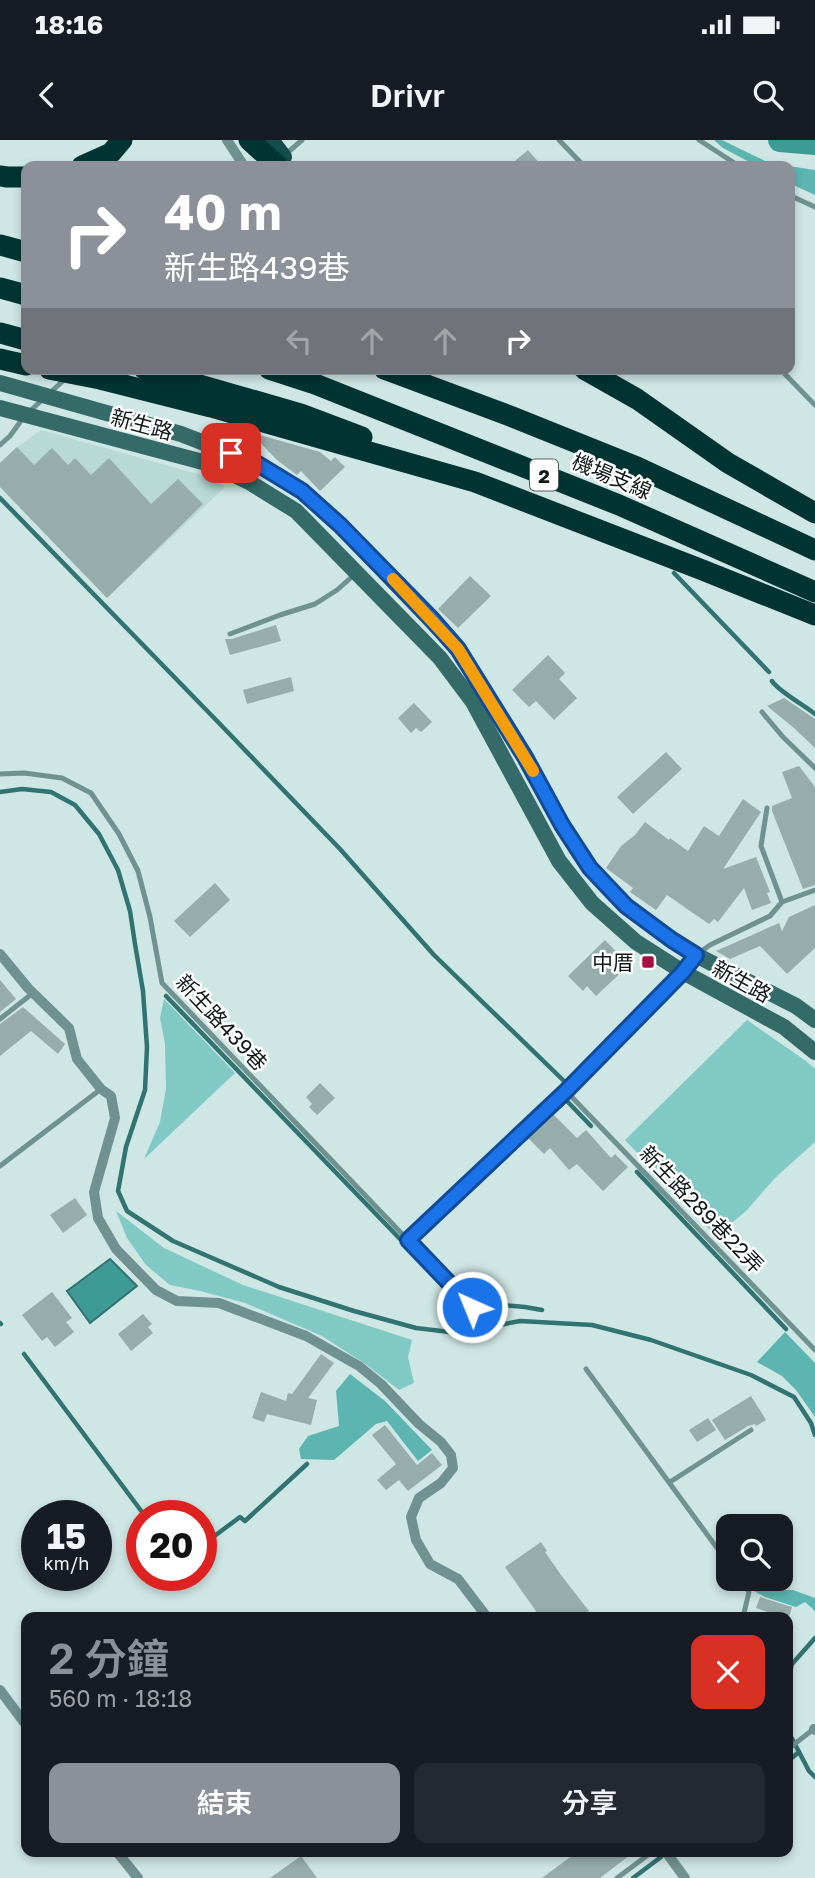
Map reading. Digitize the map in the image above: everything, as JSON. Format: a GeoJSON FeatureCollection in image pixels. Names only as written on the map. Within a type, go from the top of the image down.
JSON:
{"type":"FeatureCollection","features":[{"type":"Feature","properties":{"kind":"highway"},"geometry":{"type":"LineString","coordinates":[[92,161],[111,152],[122,140]]}},
{"type":"Feature","properties":{"kind":"highway"},"geometry":{"type":"LineString","coordinates":[[249,140],[275,161]]}},
{"type":"Feature","properties":{"kind":"highway"},"geometry":{"type":"LineString","coordinates":[[0,176],[21,177]]}},
{"type":"Feature","properties":{"kind":"highway"},"geometry":{"type":"LineString","coordinates":[[0,245],[21,251]]}},
{"type":"Feature","properties":{"kind":"highway"},"geometry":{"type":"LineString","coordinates":[[0,289],[21,287]]}},
{"type":"Feature","properties":{"kind":"highway"},"geometry":{"type":"LineString","coordinates":[[0,289],[21,294]]}},
{"type":"Feature","properties":{"kind":"highway"},"geometry":{"type":"LineString","coordinates":[[0,333],[21,339]]}},
{"type":"Feature","properties":{"kind":"highway"},"geometry":{"type":"LineString","coordinates":[[0,359],[21,364]]}},
{"type":"Feature","properties":{"kind":"highway"},"geometry":{"type":"LineString","coordinates":[[56,375],[100,379],[211,407],[475,482]]}},
{"type":"Feature","properties":{"kind":"highway"},"geometry":{"type":"LineString","coordinates":[[165,375],[301,414],[815,615]]}},
{"type":"Feature","properties":{"kind":"highway","name":"機場支線"},"geometry":{"type":"LineString","coordinates":[[287,375],[619,505],[815,592]]}},
{"type":"Feature","properties":{"kind":"highway","name":"機場支線"},"geometry":{"type":"LineString","coordinates":[[400,375],[637,467],[815,550]]}},
{"type":"Feature","properties":{"kind":"highway"},"geometry":{"type":"LineString","coordinates":[[594,375],[637,399]]}},
{"type":"Feature","properties":{"kind":"highway"},"geometry":{"type":"LineString","coordinates":[[610,375],[637,399],[728,463],[815,513]]}},
{"type":"Feature","properties":{"kind":"main road"},"geometry":{"type":"LineString","coordinates":[[270,140],[277,161]]}},
{"type":"Feature","properties":{"kind":"main road","name":"新生路"},"geometry":{"type":"LineString","coordinates":[[0,383],[181,434],[256,463],[302,491],[340,525],[458,649],[590,868],[626,906],[696,955],[796,1006],[815,1020]]}},
{"type":"Feature","properties":{"kind":"main road","name":"新生路"},"geometry":{"type":"LineString","coordinates":[[0,408],[214,465],[249,482],[296,511],[440,658],[472,702],[559,861],[592,903],[636,942],[683,972],[784,1027],[815,1052]]}},
{"type":"Feature","properties":{"kind":"street"},"geometry":{"type":"LineString","coordinates":[[226,140],[241,161]]}},
{"type":"Feature","properties":{"kind":"street"},"geometry":{"type":"LineString","coordinates":[[0,954],[33,993],[69,1028],[76,1059],[101,1089],[111,1096],[115,1118],[94,1192],[98,1218],[116,1249],[156,1290],[177,1301],[219,1303],[306,1336],[359,1366],[441,1442],[451,1455],[453,1468],[441,1483],[419,1498],[411,1517],[416,1539],[430,1564],[458,1579],[483,1612]]}},
{"type":"Feature","properties":{"kind":"street"},"geometry":{"type":"LineString","coordinates":[[0,1690],[21,1718]]}},
{"type":"Feature","properties":{"kind":"street"},"geometry":{"type":"LineString","coordinates":[[121,1857],[138,1878]]}},
{"type":"Feature","properties":{"kind":"street"},"geometry":{"type":"LineString","coordinates":[[670,1857],[685,1878]]}},
{"type":"Feature","properties":{"kind":"lane"},"geometry":{"type":"LineString","coordinates":[[280,161],[302,140]]}},
{"type":"Feature","properties":{"kind":"lane"},"geometry":{"type":"LineString","coordinates":[[559,140],[579,161]]}},
{"type":"Feature","properties":{"kind":"lane"},"geometry":{"type":"LineString","coordinates":[[699,140],[731,161]]}},
{"type":"Feature","properties":{"kind":"lane"},"geometry":{"type":"LineString","coordinates":[[795,198],[815,207]]}},
{"type":"Feature","properties":{"kind":"lane"},"geometry":{"type":"LineString","coordinates":[[0,445],[47,396],[56,375]]}},
{"type":"Feature","properties":{"kind":"lane"},"geometry":{"type":"LineString","coordinates":[[786,375],[815,405]]}},
{"type":"Feature","properties":{"kind":"lane"},"geometry":{"type":"LineString","coordinates":[[230,634],[315,604],[357,573]]}},
{"type":"Feature","properties":{"kind":"lane"},"geometry":{"type":"LineString","coordinates":[[762,712],[815,768]]}},
{"type":"Feature","properties":{"kind":"lane","name":"新生路439巷"},"geometry":{"type":"LineString","coordinates":[[0,775],[24,773],[62,778],[91,793],[119,834],[138,871],[162,983],[472,1307]]}},
{"type":"Feature","properties":{"kind":"lane"},"geometry":{"type":"LineString","coordinates":[[767,808],[761,846],[782,902]]}},
{"type":"Feature","properties":{"kind":"lane"},"geometry":{"type":"LineString","coordinates":[[408,1240],[566,1091],[683,972],[696,955],[710,945],[769,916],[782,902],[815,890]]}},
{"type":"Feature","properties":{"kind":"lane"},"geometry":{"type":"LineString","coordinates":[[0,1019],[33,993]]}},
{"type":"Feature","properties":{"kind":"lane"},"geometry":{"type":"LineString","coordinates":[[0,1166],[101,1089]]}},
{"type":"Feature","properties":{"kind":"lane","name":"新生路289巷22弄"},"geometry":{"type":"LineString","coordinates":[[566,1091],[815,1350]]}},
{"type":"Feature","properties":{"kind":"lane"},"geometry":{"type":"LineString","coordinates":[[586,1369],[716,1546]]}},
{"type":"Feature","properties":{"kind":"lane"},"geometry":{"type":"LineString","coordinates":[[670,1482],[751,1430]]}},
{"type":"Feature","properties":{"kind":"lane"},"geometry":{"type":"LineString","coordinates":[[744,1612],[748,1591]]}},
{"type":"Feature","properties":{"kind":"lane"},"geometry":{"type":"LineString","coordinates":[[793,1745],[815,1729]]}},
{"type":"Feature","properties":{"kind":"lane"},"geometry":{"type":"LineString","coordinates":[[617,1878],[645,1857]]}},
{"type":"Feature","properties":{"kind":"shaded area"},"geometry":{"type":"Polygon","coordinates":[[[714,140],[722,140],[765,161],[748,161],[714,140]]]}},
{"type":"Feature","properties":{"kind":"shaded area"},"geometry":{"type":"Polygon","coordinates":[[[795,167],[815,170],[815,195],[795,186],[795,167]]]}},
{"type":"Feature","properties":{"kind":"shaded area"},"geometry":{"type":"Polygon","coordinates":[[[41,430],[212,478],[225,487],[107,598],[0,487],[0,463],[41,430]]]}},
{"type":"Feature","properties":{"kind":"shaded area"},"geometry":{"type":"Polygon","coordinates":[[[164,999],[235,1073],[144,1159],[160,1122],[166,1089],[165,1044],[160,1018],[164,999]]]}},
{"type":"Feature","properties":{"kind":"shaded area"},"geometry":{"type":"Polygon","coordinates":[[[747,1020],[815,1069],[815,1142],[776,1177],[746,1211],[716,1236],[625,1140],[747,1020]]]}},
{"type":"Feature","properties":{"kind":"shaded area"},"geometry":{"type":"Polygon","coordinates":[[[116,1211],[164,1248],[243,1285],[412,1340],[408,1357],[414,1383],[399,1390],[322,1336],[245,1303],[170,1285],[146,1265],[127,1238],[116,1211]]]}},
{"type":"Feature","properties":{"kind":"shaded area"},"geometry":{"type":"Polygon","coordinates":[[[110,1259],[137,1286],[90,1323],[67,1291],[110,1259]]]}},
{"type":"Feature","properties":{"kind":"shaded area"},"geometry":{"type":"Polygon","coordinates":[[[785,1332],[815,1363],[815,1417],[796,1390],[782,1376],[757,1362],[785,1332]]]}},
{"type":"Feature","properties":{"kind":"shaded area"},"geometry":{"type":"Polygon","coordinates":[[[350,1374],[385,1401],[432,1450],[418,1461],[387,1421],[376,1424],[334,1460],[301,1459],[299,1449],[308,1436],[339,1426],[336,1391],[350,1374]]]}},
{"type":"Feature","properties":{"kind":"shaded area"},"geometry":{"type":"Polygon","coordinates":[[[793,1590],[815,1598],[815,1611],[805,1602],[796,1607],[754,1591],[793,1590]]]}},
{"type":"Feature","properties":{"kind":"building"},"geometry":{"type":"Polygon","coordinates":[[[528,150],[538,161],[515,161],[528,150]]]}},
{"type":"Feature","properties":{"kind":"building"},"geometry":{"type":"Polygon","coordinates":[[[250,432],[320,452],[331,461],[335,457],[345,467],[320,491],[301,471],[297,475],[277,460],[250,432]]]}},
{"type":"Feature","properties":{"kind":"building"},"geometry":{"type":"Polygon","coordinates":[[[17,447],[34,465],[52,448],[68,465],[75,458],[91,475],[109,458],[151,504],[178,479],[203,504],[107,598],[0,487],[0,463],[17,447]]]}},
{"type":"Feature","properties":{"kind":"building"},"geometry":{"type":"Polygon","coordinates":[[[470,576],[491,596],[458,628],[438,609],[470,576]]]}},
{"type":"Feature","properties":{"kind":"building"},"geometry":{"type":"Polygon","coordinates":[[[276,625],[281,641],[230,655],[225,639],[276,625]]]}},
{"type":"Feature","properties":{"kind":"building"},"geometry":{"type":"Polygon","coordinates":[[[548,655],[565,673],[559,679],[577,698],[554,720],[536,701],[529,707],[512,690],[548,655]]]}},
{"type":"Feature","properties":{"kind":"building"},"geometry":{"type":"Polygon","coordinates":[[[291,677],[294,691],[247,704],[243,690],[291,677]]]}},
{"type":"Feature","properties":{"kind":"building"},"geometry":{"type":"Polygon","coordinates":[[[784,698],[815,719],[815,748],[767,706],[784,698]]]}},
{"type":"Feature","properties":{"kind":"building"},"geometry":{"type":"Polygon","coordinates":[[[414,703],[432,722],[421,732],[416,728],[411,733],[398,718],[414,703]]]}},
{"type":"Feature","properties":{"kind":"building"},"geometry":{"type":"Polygon","coordinates":[[[666,752],[682,769],[633,814],[617,797],[666,752]]]}},
{"type":"Feature","properties":{"kind":"building"},"geometry":{"type":"Polygon","coordinates":[[[799,766],[815,787],[815,885],[803,889],[772,811],[772,806],[792,798],[782,772],[799,766]]]}},
{"type":"Feature","properties":{"kind":"building"},"geometry":{"type":"Polygon","coordinates":[[[743,799],[761,812],[723,869],[756,857],[770,892],[767,893],[771,903],[752,910],[744,888],[718,922],[714,919],[709,924],[667,895],[656,910],[630,892],[633,888],[606,868],[621,846],[635,835],[645,822],[688,851],[704,826],[719,836],[743,799]]]}},
{"type":"Feature","properties":{"kind":"building"},"geometry":{"type":"Polygon","coordinates":[[[215,883],[230,900],[190,937],[174,921],[215,883]]]}},
{"type":"Feature","properties":{"kind":"building"},"geometry":{"type":"Polygon","coordinates":[[[815,905],[815,948],[787,974],[760,946],[730,959],[716,951],[779,923],[782,931],[789,917],[815,905]]]}},
{"type":"Feature","properties":{"kind":"building"},"geometry":{"type":"Polygon","coordinates":[[[605,940],[629,965],[596,996],[587,986],[583,991],[568,976],[605,940]]]}},
{"type":"Feature","properties":{"kind":"building"},"geometry":{"type":"Polygon","coordinates":[[[0,980],[16,999],[0,1012],[0,980]]]}},
{"type":"Feature","properties":{"kind":"building"},"geometry":{"type":"Polygon","coordinates":[[[23,1007],[65,1044],[58,1054],[31,1031],[0,1056],[0,1024],[23,1007]]]}},
{"type":"Feature","properties":{"kind":"building"},"geometry":{"type":"Polygon","coordinates":[[[320,1083],[335,1098],[317,1115],[309,1107],[312,1104],[306,1097],[320,1083]]]}},
{"type":"Feature","properties":{"kind":"building"},"geometry":{"type":"Polygon","coordinates":[[[553,1114],[577,1138],[586,1130],[611,1158],[615,1154],[628,1167],[603,1191],[577,1164],[569,1170],[550,1148],[544,1154],[528,1138],[553,1114]]]}},
{"type":"Feature","properties":{"kind":"building"},"geometry":{"type":"Polygon","coordinates":[[[75,1198],[87,1215],[63,1233],[50,1215],[75,1198]]]}},
{"type":"Feature","properties":{"kind":"building"},"geometry":{"type":"Polygon","coordinates":[[[52,1292],[72,1318],[66,1322],[74,1332],[55,1347],[47,1337],[42,1341],[22,1315],[52,1292]]]}},
{"type":"Feature","properties":{"kind":"building"},"geometry":{"type":"Polygon","coordinates":[[[143,1314],[152,1324],[148,1327],[153,1333],[131,1351],[118,1334],[143,1314]]]}},
{"type":"Feature","properties":{"kind":"building"},"geometry":{"type":"Polygon","coordinates":[[[321,1354],[334,1363],[308,1398],[317,1400],[311,1425],[267,1414],[264,1422],[252,1418],[261,1392],[286,1401],[288,1393],[292,1394],[321,1354]]]}},
{"type":"Feature","properties":{"kind":"building"},"geometry":{"type":"Polygon","coordinates":[[[751,1396],[766,1420],[756,1426],[748,1426],[725,1440],[712,1420],[751,1396]]]}},
{"type":"Feature","properties":{"kind":"building"},"geometry":{"type":"Polygon","coordinates":[[[708,1418],[716,1430],[697,1442],[689,1430],[708,1418]]]}},
{"type":"Feature","properties":{"kind":"building"},"geometry":{"type":"Polygon","coordinates":[[[385,1425],[417,1465],[432,1453],[442,1465],[408,1491],[399,1480],[386,1490],[377,1480],[396,1464],[372,1435],[385,1425]]]}},
{"type":"Feature","properties":{"kind":"building"},"geometry":{"type":"Polygon","coordinates":[[[541,1542],[561,1575],[589,1611],[536,1612],[505,1567],[541,1542]]]}},
{"type":"Feature","properties":{"kind":"building"},"geometry":{"type":"Polygon","coordinates":[[[760,1597],[792,1607],[790,1612],[767,1612],[756,1608],[760,1597]]]}},
{"type":"Feature","properties":{"kind":"building"},"geometry":{"type":"Polygon","coordinates":[[[302,1857],[317,1878],[270,1878],[302,1857]]]}},
{"type":"Feature","properties":{"kind":"building"},"geometry":{"type":"Polygon","coordinates":[[[570,1857],[627,1857],[600,1878],[542,1878],[570,1857]]]}},
{"type":"Feature","properties":{"kind":"waterway"},"geometry":{"type":"LineString","coordinates":[[780,140],[815,143]]}},
{"type":"Feature","properties":{"kind":"waterway"},"geometry":{"type":"LineString","coordinates":[[0,498],[340,849],[434,955],[565,1082]]}},
{"type":"Feature","properties":{"kind":"waterway"},"geometry":{"type":"LineString","coordinates":[[674,573],[769,672]]}},
{"type":"Feature","properties":{"kind":"waterway"},"geometry":{"type":"LineString","coordinates":[[772,681],[815,714]]}},
{"type":"Feature","properties":{"kind":"waterway"},"geometry":{"type":"LineString","coordinates":[[0,792],[22,789],[51,792],[75,805],[99,834],[118,870],[130,911],[143,991],[147,1047],[145,1090],[126,1147],[118,1191],[127,1211],[173,1241],[279,1287],[416,1328],[458,1333],[520,1321],[592,1325],[651,1340],[751,1375],[794,1397],[811,1423],[815,1435]]}},
{"type":"Feature","properties":{"kind":"waterway"},"geometry":{"type":"LineString","coordinates":[[166,996],[400,1239]]}},
{"type":"Feature","properties":{"kind":"waterway"},"geometry":{"type":"LineString","coordinates":[[526,1138],[566,1100],[591,1126]]}},
{"type":"Feature","properties":{"kind":"waterway"},"geometry":{"type":"LineString","coordinates":[[505,1157],[416,1240],[478,1307],[510,1305],[542,1310]]}},
{"type":"Feature","properties":{"kind":"waterway"},"geometry":{"type":"LineString","coordinates":[[637,1172],[786,1329]]}},
{"type":"Feature","properties":{"kind":"waterway"},"geometry":{"type":"LineString","coordinates":[[24,1354],[133,1500]]}},
{"type":"Feature","properties":{"kind":"waterway"},"geometry":{"type":"LineString","coordinates":[[217,1534],[240,1517],[245,1521],[307,1464]]}},
{"type":"Feature","properties":{"kind":"waterway"},"geometry":{"type":"LineString","coordinates":[[793,1663],[815,1638]]}},
{"type":"Feature","properties":{"kind":"waterway"},"geometry":{"type":"LineString","coordinates":[[793,1741],[815,1777]]}},
{"type":"Feature","properties":{"kind":"waterway"},"geometry":{"type":"LineString","coordinates":[[793,1757],[799,1752]]}},
{"type":"Feature","properties":{"kind":"waterway"},"geometry":{"type":"LineString","coordinates":[[633,1878],[661,1857]]}},
{"type":"Feature","properties":{"kind":"slow traffic"},"geometry":{"type":"LineString","coordinates":[[393,579],[458,649],[533,771]]}},
{"type":"Feature","properties":{"kind":"place","name":"中厝"},"geometry":{"type":"Point","coordinates":[648,962]}},
{"type":"Feature","properties":{"kind":"route"},"geometry":{"type":"LineString","coordinates":[[231,453],[256,463],[302,491],[340,525],[431,618],[458,649],[590,868],[626,906],[696,955],[683,972],[566,1091],[408,1240],[472,1307]]}}]}
